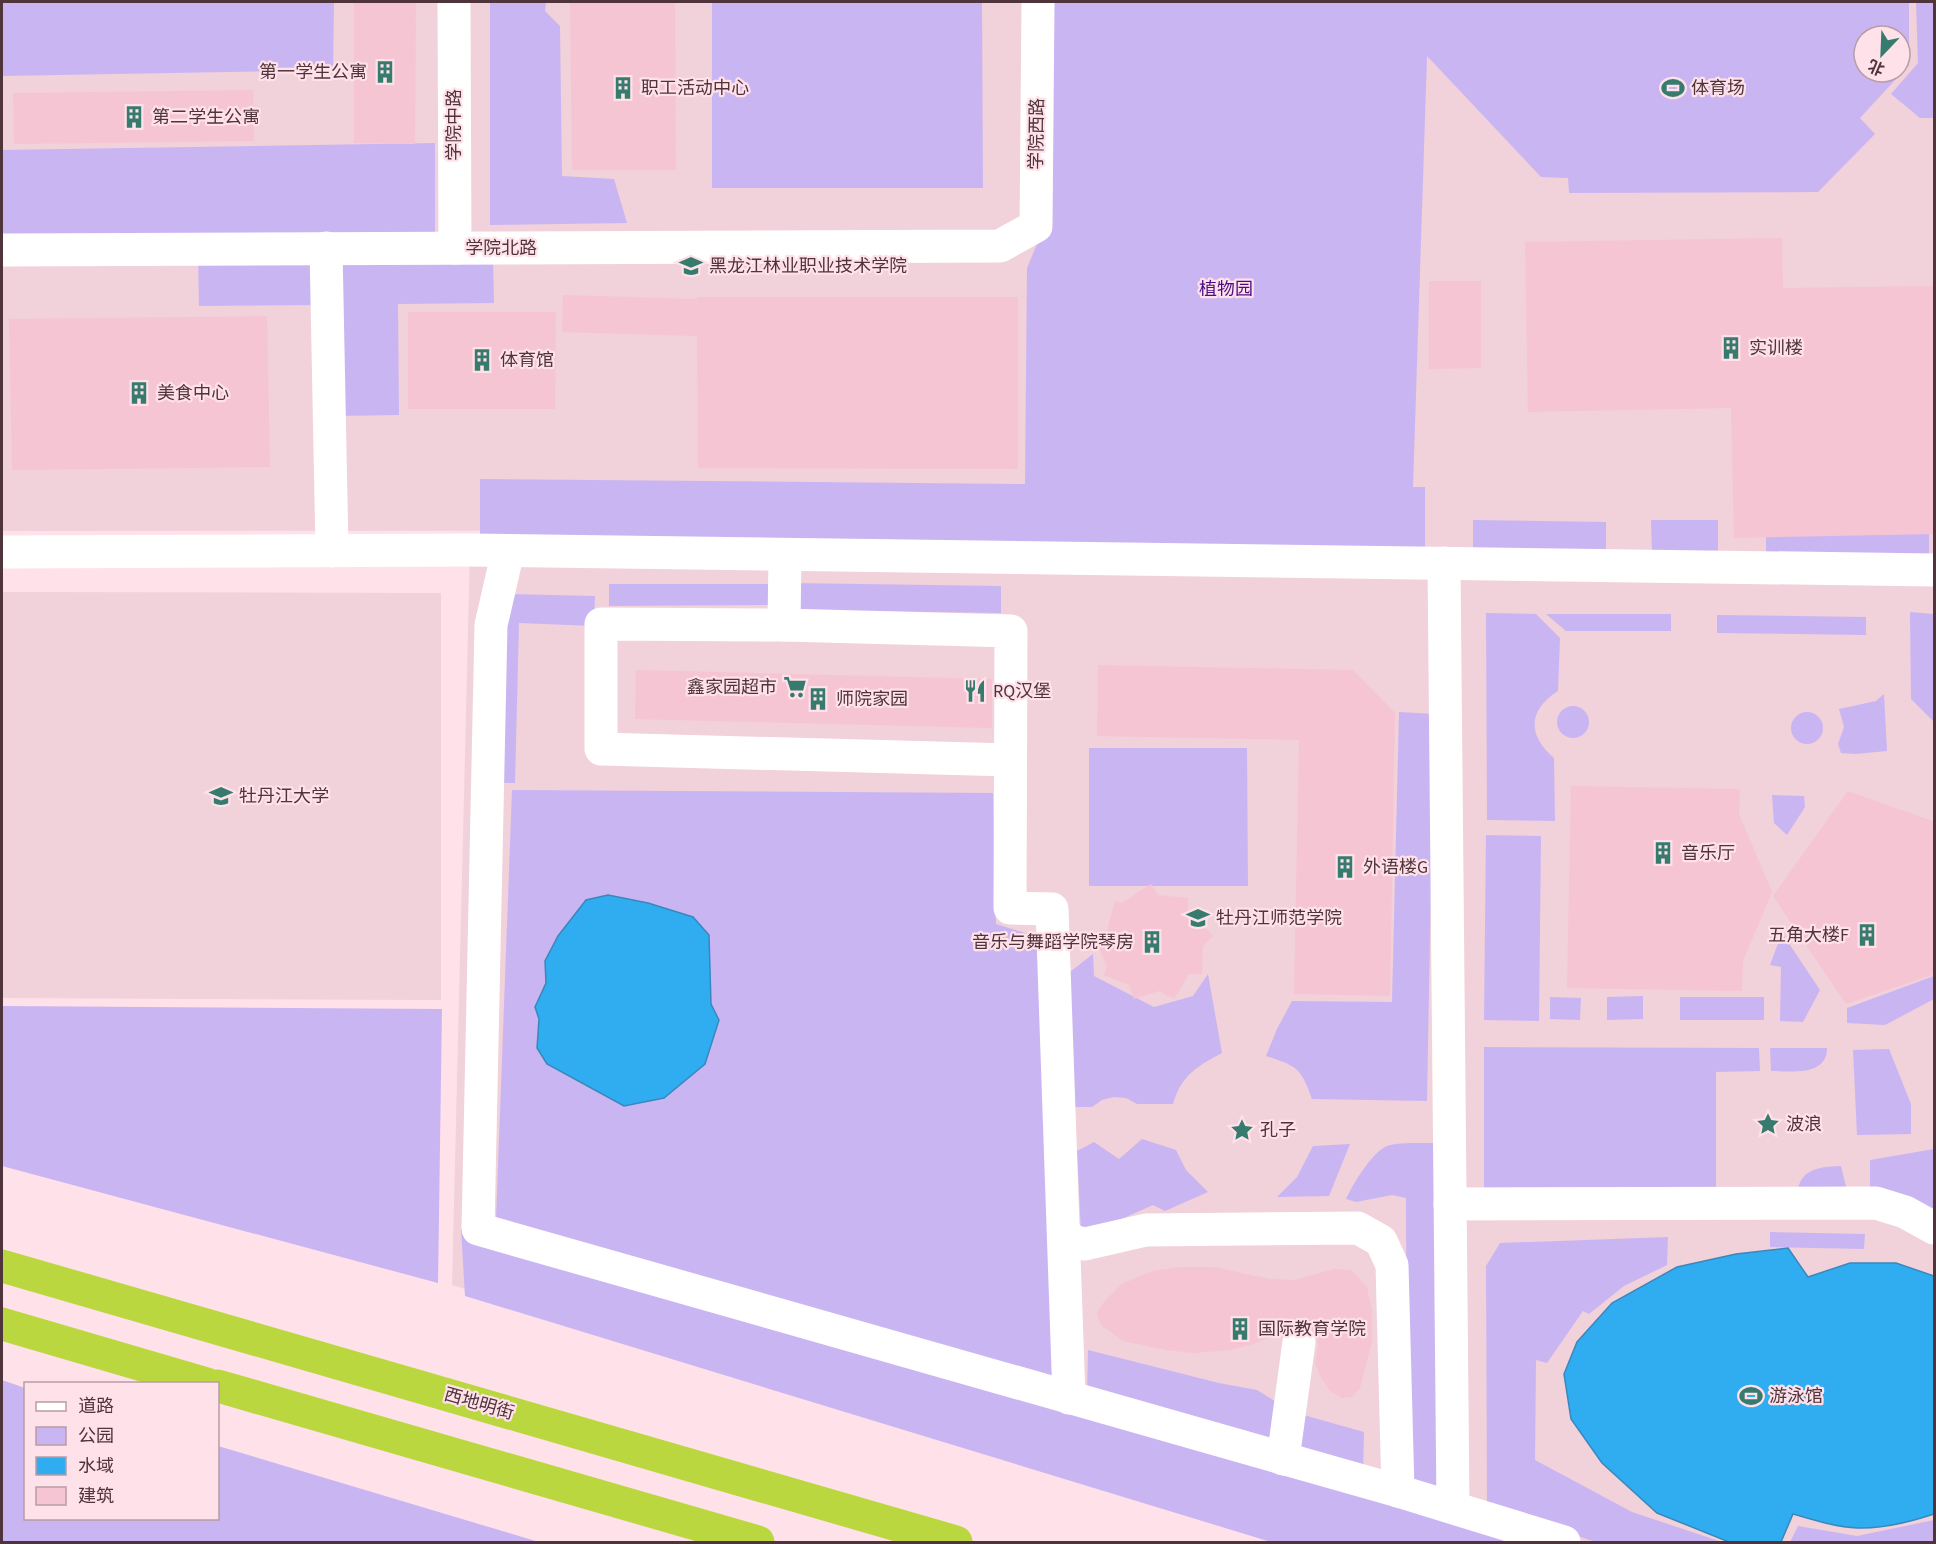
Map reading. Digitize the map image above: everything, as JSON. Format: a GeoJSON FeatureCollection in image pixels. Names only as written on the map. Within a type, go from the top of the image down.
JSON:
{"type":"FeatureCollection","features":[{"type":"Feature","properties":{"kind":"highway","name":"西地明街"},"geometry":{"type":"LineString","coordinates":[[2,1266],[956,1542]]}},
{"type":"Feature","properties":{"kind":"highway"},"geometry":{"type":"LineString","coordinates":[[2,1324],[204,1382]]}},
{"type":"Feature","properties":{"kind":"highway"},"geometry":{"type":"LineString","coordinates":[[219,1386],[758,1542]]}},
{"type":"Feature","properties":{"kind":"street","name":"学院中路"},"geometry":{"type":"LineString","coordinates":[[454,2],[455,248]]}},
{"type":"Feature","properties":{"kind":"street","name":"学院西路"},"geometry":{"type":"LineString","coordinates":[[1000,246],[1036,226],[1038,2]]}},
{"type":"Feature","properties":{"kind":"street","name":"学院北路"},"geometry":{"type":"LineString","coordinates":[[2,249],[1000,246]]}},
{"type":"Feature","properties":{"kind":"street"},"geometry":{"type":"LineString","coordinates":[[326,248],[332,551]]}},
{"type":"Feature","properties":{"kind":"street"},"geometry":{"type":"LineString","coordinates":[[508,551],[491,625],[478,1229],[1398,1491],[1564,1542]]}},
{"type":"Feature","properties":{"kind":"street"},"geometry":{"type":"LineString","coordinates":[[2,552],[508,551],[1935,570]]}},
{"type":"Feature","properties":{"kind":"street"},"geometry":{"type":"LineString","coordinates":[[783,625],[785,555]]}},
{"type":"Feature","properties":{"kind":"street"},"geometry":{"type":"LineString","coordinates":[[1444,563],[1453,1508]]}},
{"type":"Feature","properties":{"kind":"street"},"geometry":{"type":"LineString","coordinates":[[1010,760],[601,749],[601,624],[783,625],[1011,632],[1010,908],[1052,909],[1069,1398]]}},
{"type":"Feature","properties":{"kind":"street"},"geometry":{"type":"LineString","coordinates":[[1450,1204],[1876,1203],[1905,1212],[1935,1228]]}},
{"type":"Feature","properties":{"kind":"street"},"geometry":{"type":"LineString","coordinates":[[1064,1231],[1071,1241],[1085,1244],[1146,1230],[1321,1227],[1358,1228],[1381,1241],[1392,1265],[1398,1491]]}},
{"type":"Feature","properties":{"kind":"street"},"geometry":{"type":"LineString","coordinates":[[1283,1458],[1299,1342]]}},
{"type":"Feature","properties":{"kind":"shaded area","name":"黑龙江林业职业技术学院"},"geometry":{"type":"Polygon","coordinates":[[[2,2],[1395,2],[1367,530],[2,531],[2,2]]]}},
{"type":"Feature","properties":{"kind":"shaded area","name":"牡丹江师范学院"},"geometry":{"type":"Polygon","coordinates":[[[1411,2],[1934,2],[1934,1542],[1293,1542],[452,1285],[470,551],[1375,540],[1411,2]]]}},
{"type":"Feature","properties":{"kind":"shaded area","name":"牡丹江大学"},"geometry":{"type":"Polygon","coordinates":[[[2,592],[441,593],[441,1000],[2,998],[2,592]]]}},
{"type":"Feature","properties":{"kind":"green space"},"geometry":{"type":"Polygon","coordinates":[[[2,2],[334,2],[333,70],[2,76],[2,2]]]}},
{"type":"Feature","properties":{"kind":"green space"},"geometry":{"type":"Polygon","coordinates":[[[490,2],[546,2],[545,11],[560,26],[562,176],[614,179],[627,223],[490,225],[490,2]]]}},
{"type":"Feature","properties":{"kind":"green space"},"geometry":{"type":"Polygon","coordinates":[[[712,2],[982,2],[983,188],[712,188],[712,2]]]}},
{"type":"Feature","properties":{"kind":"green space","name":"植物园"},"geometry":{"type":"Polygon","coordinates":[[[1048,2],[1909,2],[1909,24],[1852,24],[1852,84],[1891,84],[1860,118],[1875,134],[1818,192],[1569,193],[1568,178],[1541,177],[1427,56],[1413,487],[1425,487],[1425,552],[480,544],[480,479],[1025,484],[1027,268],[1039,239],[1048,2]]]}},
{"type":"Feature","properties":{"kind":"green space"},"geometry":{"type":"Polygon","coordinates":[[[1916,2],[1934,2],[1934,118],[1920,118],[1891,94],[1900,84],[1912,84],[1912,70],[1918,63],[1916,2]]]}},
{"type":"Feature","properties":{"kind":"green space"},"geometry":{"type":"Polygon","coordinates":[[[435,143],[435,235],[2,236],[2,150],[435,143]]]}},
{"type":"Feature","properties":{"kind":"green space"},"geometry":{"type":"Polygon","coordinates":[[[198,256],[317,256],[318,305],[199,306],[198,256]]]}},
{"type":"Feature","properties":{"kind":"green space"},"geometry":{"type":"Polygon","coordinates":[[[493,259],[494,303],[398,304],[399,415],[336,416],[334,260],[493,259]]]}},
{"type":"Feature","properties":{"kind":"green space"},"geometry":{"type":"Polygon","coordinates":[[[1473,520],[1606,522],[1606,556],[1473,555],[1473,520]]]}},
{"type":"Feature","properties":{"kind":"green space"},"geometry":{"type":"Polygon","coordinates":[[[1651,520],[1718,520],[1718,554],[1652,554],[1651,520]]]}},
{"type":"Feature","properties":{"kind":"green space"},"geometry":{"type":"Polygon","coordinates":[[[1766,521],[1929,523],[1929,555],[1766,554],[1766,521]]]}},
{"type":"Feature","properties":{"kind":"green space"},"geometry":{"type":"Polygon","coordinates":[[[791,583],[1001,586],[1001,613],[791,610],[791,583]]]}},
{"type":"Feature","properties":{"kind":"green space"},"geometry":{"type":"Polygon","coordinates":[[[609,584],[774,584],[774,605],[609,606],[609,584]]]}},
{"type":"Feature","properties":{"kind":"green space"},"geometry":{"type":"Polygon","coordinates":[[[504,594],[595,596],[594,626],[519,623],[515,783],[495,783],[504,594]]]}},
{"type":"Feature","properties":{"kind":"green space"},"geometry":{"type":"Polygon","coordinates":[[[1910,612],[1934,614],[1934,722],[1911,699],[1910,612]]]}},
{"type":"Feature","properties":{"kind":"green space"},"geometry":{"type":"Polygon","coordinates":[[[1486,613],[1536,614],[1560,638],[1558,691],[1541,706],[1536,714],[1535,723],[1535,732],[1539,740],[1554,758],[1555,821],[1487,820],[1486,613]]]}},
{"type":"Feature","properties":{"kind":"green space"},"geometry":{"type":"Polygon","coordinates":[[[1546,614],[1671,614],[1671,631],[1566,631],[1546,614]]]}},
{"type":"Feature","properties":{"kind":"green space"},"geometry":{"type":"Polygon","coordinates":[[[1717,615],[1866,617],[1866,635],[1717,633],[1717,615]]]}},
{"type":"Feature","properties":{"kind":"green space"},"geometry":{"type":"Polygon","coordinates":[[[1884,694],[1887,751],[1841,753],[1838,744],[1844,727],[1839,709],[1876,701],[1884,694]]]}},
{"type":"Feature","properties":{"kind":"green space"},"geometry":{"type":"Polygon","coordinates":[[[1573,706],[1584,711],[1589,722],[1584,733],[1573,738],[1562,733],[1557,722],[1562,711],[1573,706]]]}},
{"type":"Feature","properties":{"kind":"green space"},"geometry":{"type":"Polygon","coordinates":[[[1399,712],[1434,714],[1427,1101],[1312,1099],[1301,1074],[1291,1066],[1266,1056],[1292,1001],[1392,1002],[1399,712]]]}},
{"type":"Feature","properties":{"kind":"green space"},"geometry":{"type":"Polygon","coordinates":[[[1807,712],[1818,717],[1823,728],[1818,739],[1807,744],[1796,739],[1791,728],[1796,717],[1807,712]]]}},
{"type":"Feature","properties":{"kind":"green space"},"geometry":{"type":"Polygon","coordinates":[[[1089,748],[1247,748],[1248,886],[1089,886],[1089,748]]]}},
{"type":"Feature","properties":{"kind":"green space"},"geometry":{"type":"Polygon","coordinates":[[[512,790],[993,793],[996,924],[1038,937],[1055,1381],[496,1220],[512,790]]]}},
{"type":"Feature","properties":{"kind":"green space"},"geometry":{"type":"Polygon","coordinates":[[[1772,795],[1804,796],[1805,807],[1787,835],[1774,823],[1772,795]]]}},
{"type":"Feature","properties":{"kind":"green space"},"geometry":{"type":"Polygon","coordinates":[[[1486,835],[1541,836],[1539,1021],[1484,1020],[1486,835]]]}},
{"type":"Feature","properties":{"kind":"green space"},"geometry":{"type":"Polygon","coordinates":[[[1782,933],[1820,990],[1803,1022],[1780,1021],[1781,967],[1770,965],[1782,933]]]}},
{"type":"Feature","properties":{"kind":"green space"},"geometry":{"type":"Polygon","coordinates":[[[1093,954],[1094,976],[1154,1007],[1193,996],[1208,974],[1222,1053],[1185,1079],[1173,1104],[1137,1104],[1126,1098],[1114,1097],[1102,1100],[1092,1107],[1073,1107],[1066,975],[1093,954]]]}},
{"type":"Feature","properties":{"kind":"green space"},"geometry":{"type":"Polygon","coordinates":[[[1934,976],[1934,999],[1885,1025],[1847,1023],[1847,1008],[1934,976]]]}},
{"type":"Feature","properties":{"kind":"green space"},"geometry":{"type":"Polygon","coordinates":[[[1643,996],[1643,1019],[1607,1020],[1607,997],[1643,996]]]}},
{"type":"Feature","properties":{"kind":"green space"},"geometry":{"type":"Polygon","coordinates":[[[1550,997],[1581,998],[1580,1020],[1550,1019],[1550,997]]]}},
{"type":"Feature","properties":{"kind":"green space"},"geometry":{"type":"Polygon","coordinates":[[[1680,997],[1764,997],[1764,1020],[1680,1020],[1680,997]]]}},
{"type":"Feature","properties":{"kind":"green space"},"geometry":{"type":"Polygon","coordinates":[[[2,1006],[442,1009],[438,1283],[2,1166],[2,1006]]]}},
{"type":"Feature","properties":{"kind":"green space"},"geometry":{"type":"Polygon","coordinates":[[[1484,1047],[1759,1048],[1760,1071],[1716,1072],[1716,1192],[1484,1191],[1484,1047]]]}},
{"type":"Feature","properties":{"kind":"green space"},"geometry":{"type":"Polygon","coordinates":[[[1770,1048],[1827,1048],[1821,1064],[1814,1068],[1771,1071],[1770,1048]]]}},
{"type":"Feature","properties":{"kind":"green space"},"geometry":{"type":"Polygon","coordinates":[[[1889,1049],[1911,1104],[1911,1134],[1857,1135],[1853,1050],[1889,1049]]]}},
{"type":"Feature","properties":{"kind":"green space"},"geometry":{"type":"Polygon","coordinates":[[[1142,1139],[1176,1150],[1186,1170],[1208,1192],[1165,1211],[1153,1205],[1088,1234],[1081,1233],[1077,1151],[1094,1142],[1119,1159],[1142,1139]]]}},
{"type":"Feature","properties":{"kind":"green space"},"geometry":{"type":"Polygon","coordinates":[[[1436,1143],[1437,1486],[1407,1483],[1406,1198],[1392,1195],[1356,1202],[1346,1199],[1364,1169],[1381,1149],[1396,1144],[1436,1143]]]}},
{"type":"Feature","properties":{"kind":"green space"},"geometry":{"type":"Polygon","coordinates":[[[1350,1144],[1329,1196],[1277,1197],[1297,1177],[1313,1146],[1350,1144]]]}},
{"type":"Feature","properties":{"kind":"green space"},"geometry":{"type":"Polygon","coordinates":[[[1934,1149],[1934,1217],[1870,1192],[1870,1160],[1934,1149]]]}},
{"type":"Feature","properties":{"kind":"green space"},"geometry":{"type":"Polygon","coordinates":[[[1841,1166],[1849,1199],[1797,1199],[1800,1181],[1810,1172],[1824,1167],[1841,1166]]]}},
{"type":"Feature","properties":{"kind":"green space"},"geometry":{"type":"Polygon","coordinates":[[[461,1229],[1537,1542],[1271,1542],[465,1296],[461,1229]]]}},
{"type":"Feature","properties":{"kind":"green space"},"geometry":{"type":"Polygon","coordinates":[[[1770,1232],[1865,1234],[1864,1249],[1770,1247],[1770,1232]]]}},
{"type":"Feature","properties":{"kind":"green space"},"geometry":{"type":"Polygon","coordinates":[[[1668,1237],[1667,1265],[1624,1286],[1589,1314],[1583,1311],[1547,1363],[1536,1360],[1535,1460],[1632,1512],[1722,1542],[1596,1542],[1487,1507],[1486,1266],[1500,1243],[1668,1237]]]}},
{"type":"Feature","properties":{"kind":"green space"},"geometry":{"type":"Polygon","coordinates":[[[1088,1350],[1219,1383],[1257,1390],[1293,1412],[1364,1432],[1363,1474],[1087,1395],[1088,1350]]]}},
{"type":"Feature","properties":{"kind":"green space"},"geometry":{"type":"Polygon","coordinates":[[[2,1380],[24,1388],[24,1520],[219,1520],[219,1446],[539,1542],[2,1542],[2,1380]]]}},
{"type":"Feature","properties":{"kind":"green space"},"geometry":{"type":"Polygon","coordinates":[[[1934,1520],[1934,1542],[1790,1542],[1798,1526],[1857,1536],[1934,1520]]]}},
{"type":"Feature","properties":{"kind":"water"},"geometry":{"type":"Polygon","coordinates":[[[608,895],[648,903],[693,917],[709,935],[711,1004],[719,1020],[705,1064],[664,1098],[624,1106],[547,1064],[537,1048],[539,1019],[535,1007],[546,983],[545,961],[558,936],[586,900],[608,895]]]}},
{"type":"Feature","properties":{"kind":"water","name":"游泳馆"},"geometry":{"type":"Polygon","coordinates":[[[1788,1248],[1808,1277],[1850,1263],[1896,1263],[1934,1276],[1934,1514],[1897,1524],[1857,1528],[1825,1523],[1793,1514],[1781,1542],[1729,1542],[1657,1513],[1602,1463],[1571,1419],[1564,1374],[1577,1342],[1612,1303],[1677,1267],[1736,1254],[1788,1248]]]}},
{"type":"Feature","properties":{"kind":"building","name":"第一学生公寓"},"geometry":{"type":"Polygon","coordinates":[[[354,2],[416,2],[415,144],[354,143],[354,2]]]}},
{"type":"Feature","properties":{"kind":"building","name":"职工活动中心"},"geometry":{"type":"Polygon","coordinates":[[[570,2],[675,2],[676,170],[572,170],[570,2]]]}},
{"type":"Feature","properties":{"kind":"building","name":"第二学生公寓"},"geometry":{"type":"Polygon","coordinates":[[[253,90],[254,141],[14,144],[13,93],[253,90]]]}},
{"type":"Feature","properties":{"kind":"building","name":"实训楼"},"geometry":{"type":"Polygon","coordinates":[[[1782,238],[1783,288],[1935,286],[1935,534],[1734,538],[1731,408],[1528,412],[1525,242],[1782,238]]]}},
{"type":"Feature","properties":{"kind":"building"},"geometry":{"type":"Polygon","coordinates":[[[1429,281],[1481,281],[1481,368],[1429,369],[1429,281]]]}},
{"type":"Feature","properties":{"kind":"building"},"geometry":{"type":"Polygon","coordinates":[[[563,295],[697,299],[697,297],[1018,297],[1018,469],[698,468],[697,336],[562,332],[563,295]]]}},
{"type":"Feature","properties":{"kind":"building","name":"体育馆"},"geometry":{"type":"Polygon","coordinates":[[[408,312],[556,312],[555,409],[408,409],[408,312]]]}},
{"type":"Feature","properties":{"kind":"building","name":"美食中心"},"geometry":{"type":"Polygon","coordinates":[[[267,316],[270,467],[12,470],[9,319],[267,316]]]}},
{"type":"Feature","properties":{"kind":"building","name":"外语楼G"},"geometry":{"type":"Polygon","coordinates":[[[1098,665],[1353,670],[1395,713],[1390,996],[1294,994],[1299,740],[1097,736],[1098,665]]]}},
{"type":"Feature","properties":{"kind":"building","name":"师院家园"},"geometry":{"type":"Polygon","coordinates":[[[636,670],[992,679],[992,728],[635,719],[636,670]]]}},
{"type":"Feature","properties":{"kind":"building","name":"音乐厅"},"geometry":{"type":"Polygon","coordinates":[[[1571,786],[1740,789],[1739,814],[1772,892],[1743,961],[1742,991],[1567,988],[1571,786]]]}},
{"type":"Feature","properties":{"kind":"building","name":"五角大楼F"},"geometry":{"type":"Polygon","coordinates":[[[1848,791],[1935,822],[1935,974],[1846,1004],[1773,896],[1848,791]]]}},
{"type":"Feature","properties":{"kind":"building","name":"音乐与舞蹈学院琴房"},"geometry":{"type":"Polygon","coordinates":[[[1151,884],[1158,895],[1188,898],[1188,910],[1213,936],[1203,946],[1202,974],[1189,974],[1174,999],[1159,991],[1134,999],[1129,985],[1104,975],[1107,966],[1094,937],[1107,931],[1115,901],[1122,903],[1151,884]]]}},
{"type":"Feature","properties":{"kind":"building","name":"国际教育学院"},"geometry":{"type":"Polygon","coordinates":[[[1180,1267],[1214,1267],[1270,1279],[1295,1280],[1334,1269],[1351,1270],[1367,1287],[1372,1311],[1372,1341],[1360,1388],[1352,1397],[1342,1398],[1330,1391],[1315,1363],[1318,1345],[1316,1334],[1310,1327],[1302,1324],[1291,1325],[1282,1335],[1272,1336],[1251,1345],[1229,1350],[1195,1353],[1166,1350],[1123,1341],[1101,1325],[1097,1314],[1103,1303],[1122,1284],[1152,1271],[1180,1267]]]}},
{"type":"Feature","properties":{"kind":"place","name":"第一学生公寓"},"geometry":{"type":"Point","coordinates":[385,72]}},
{"type":"Feature","properties":{"kind":"place","name":"职工活动中心"},"geometry":{"type":"Point","coordinates":[623,88]}},
{"type":"Feature","properties":{"kind":"place","name":"体育场"},"geometry":{"type":"Point","coordinates":[1673,88]}},
{"type":"Feature","properties":{"kind":"place","name":"第二学生公寓"},"geometry":{"type":"Point","coordinates":[134,117]}},
{"type":"Feature","properties":{"kind":"place","name":"黑龙江林业职业技术学院"},"geometry":{"type":"Point","coordinates":[691,266]}},
{"type":"Feature","properties":{"kind":"place","name":"实训楼"},"geometry":{"type":"Point","coordinates":[1731,348]}},
{"type":"Feature","properties":{"kind":"place","name":"体育馆"},"geometry":{"type":"Point","coordinates":[482,360]}},
{"type":"Feature","properties":{"kind":"place","name":"美食中心"},"geometry":{"type":"Point","coordinates":[139,393]}},
{"type":"Feature","properties":{"kind":"place","name":"鑫家园超市"},"geometry":{"type":"Point","coordinates":[795,687]}},
{"type":"Feature","properties":{"kind":"place","name":"RQ汉堡"},"geometry":{"type":"Point","coordinates":[975,691]}},
{"type":"Feature","properties":{"kind":"place","name":"师院家园"},"geometry":{"type":"Point","coordinates":[818,699]}},
{"type":"Feature","properties":{"kind":"place","name":"牡丹江大学"},"geometry":{"type":"Point","coordinates":[221,796]}},
{"type":"Feature","properties":{"kind":"place","name":"音乐厅"},"geometry":{"type":"Point","coordinates":[1663,853]}},
{"type":"Feature","properties":{"kind":"place","name":"外语楼G"},"geometry":{"type":"Point","coordinates":[1345,867]}},
{"type":"Feature","properties":{"kind":"place","name":"牡丹江师范学院"},"geometry":{"type":"Point","coordinates":[1198,918]}},
{"type":"Feature","properties":{"kind":"place","name":"五角大楼F"},"geometry":{"type":"Point","coordinates":[1867,935]}},
{"type":"Feature","properties":{"kind":"place","name":"音乐与舞蹈学院琴房"},"geometry":{"type":"Point","coordinates":[1152,942]}},
{"type":"Feature","properties":{"kind":"place","name":"波浪"},"geometry":{"type":"Point","coordinates":[1768,1124]}},
{"type":"Feature","properties":{"kind":"place","name":"孔子"},"geometry":{"type":"Point","coordinates":[1242,1130]}},
{"type":"Feature","properties":{"kind":"place","name":"国际教育学院"},"geometry":{"type":"Point","coordinates":[1240,1329]}},
{"type":"Feature","properties":{"kind":"place","name":"游泳馆"},"geometry":{"type":"Point","coordinates":[1751,1396]}}]}
